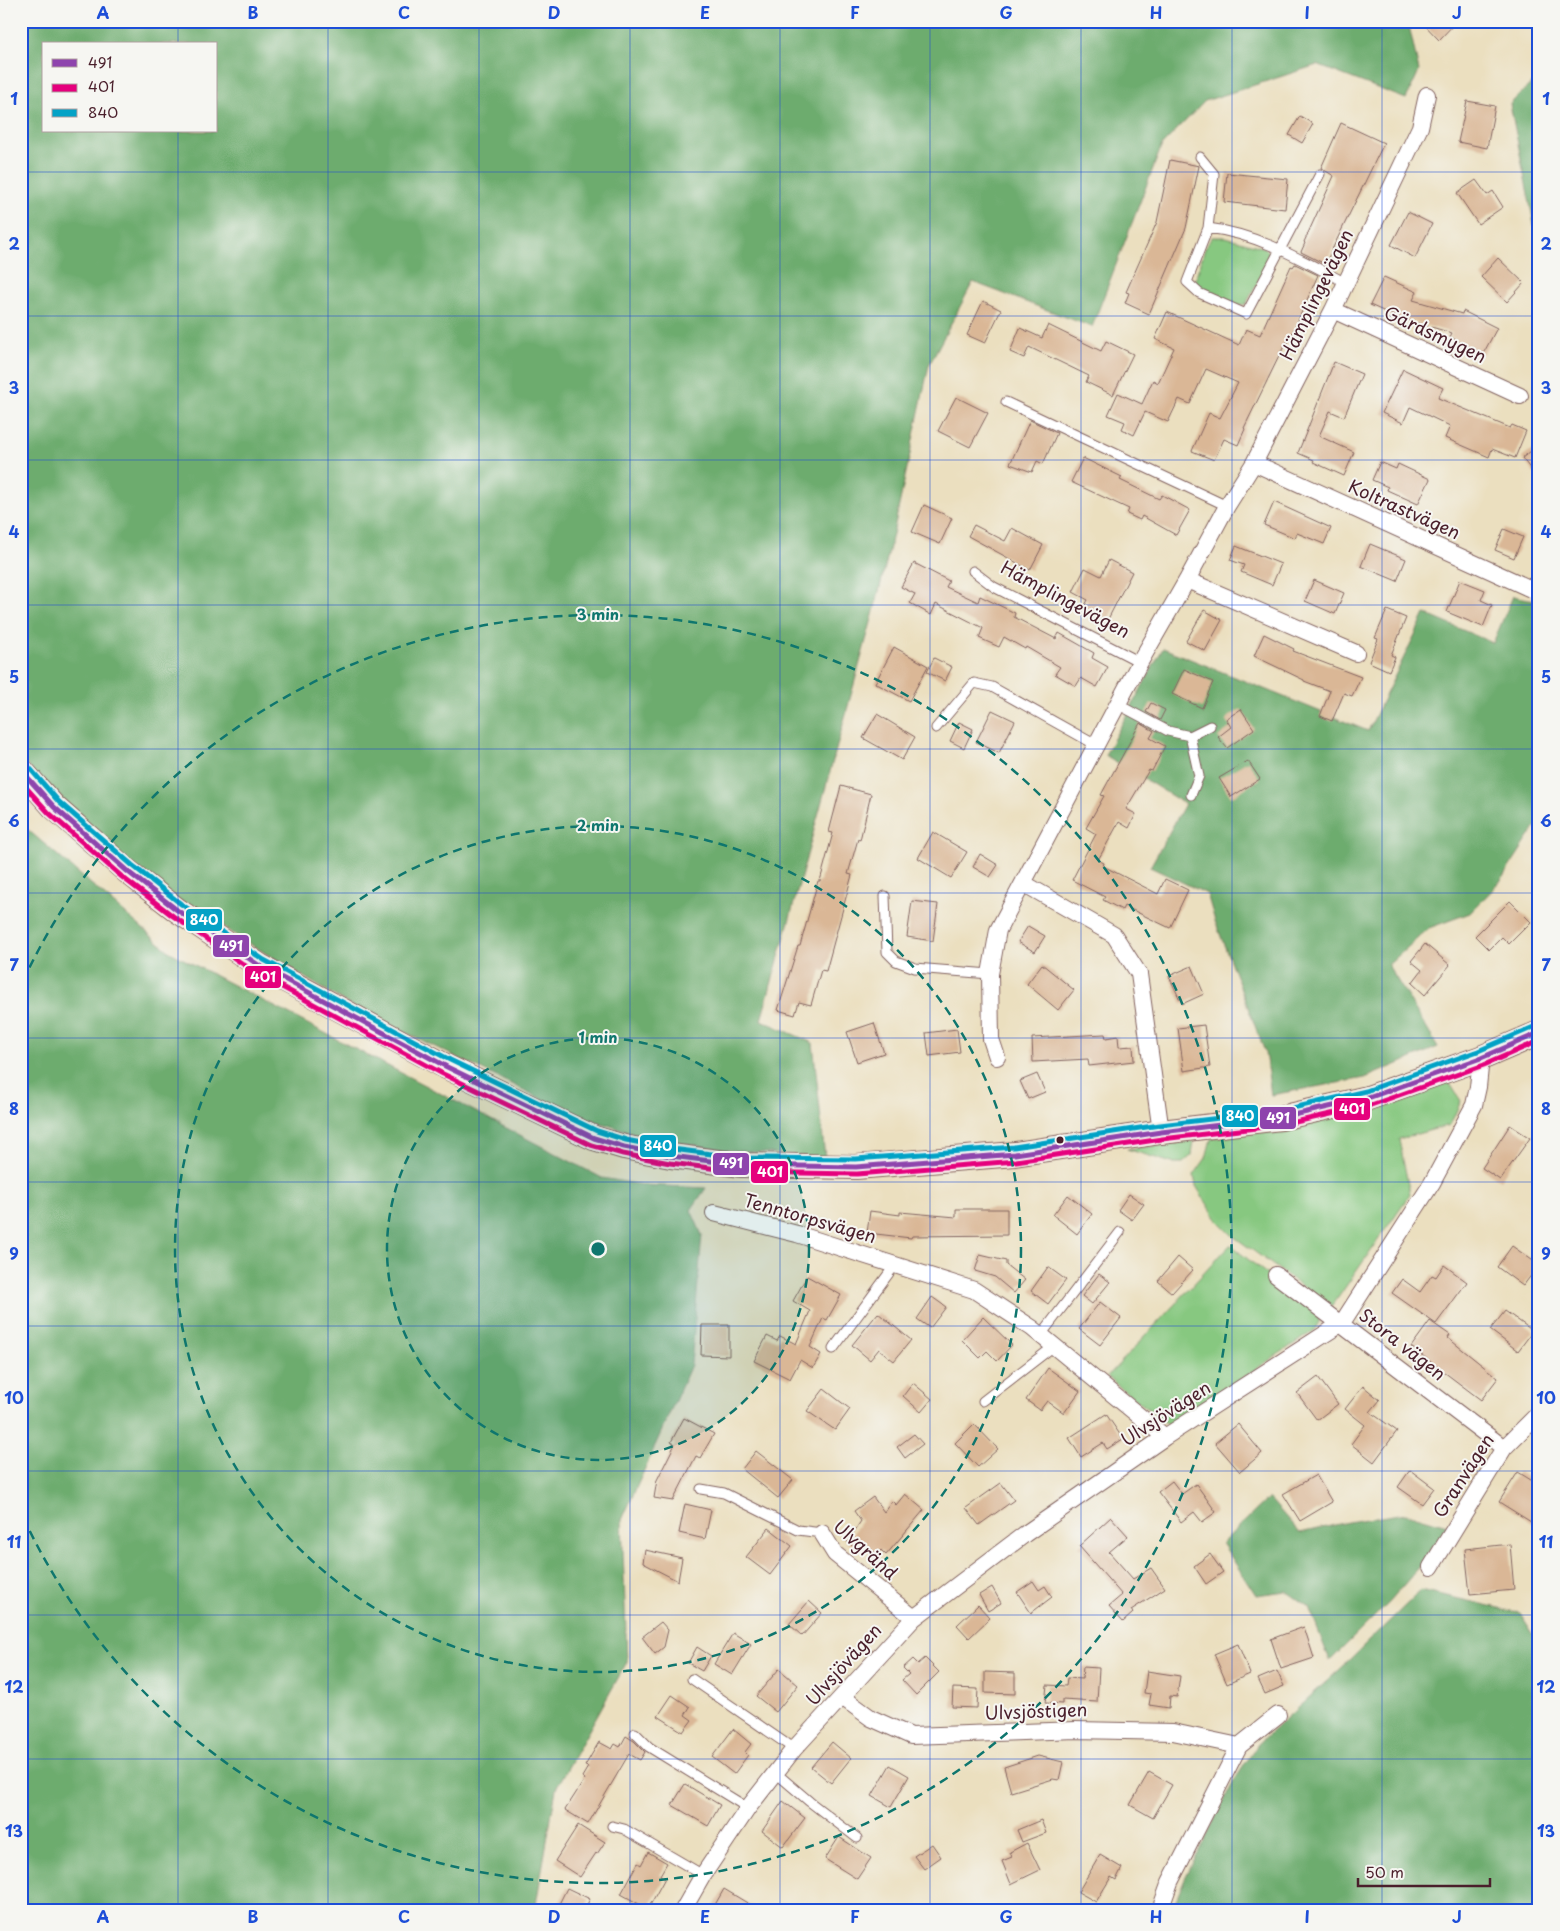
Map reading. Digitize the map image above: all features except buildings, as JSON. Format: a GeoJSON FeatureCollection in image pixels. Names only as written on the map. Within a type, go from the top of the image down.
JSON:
{"type":"FeatureCollection","features":[{"type":"Feature","properties":{"kind":"main road"},"geometry":{"type":"LineString","coordinates":[[21,770],[54,807],[127,871],[177,910],[260,966],[447,1067],[594,1138],[624,1147],[671,1156],[742,1165],[856,1167],[1015,1154],[1161,1132],[1281,1118],[1368,1098],[1481,1058],[1539,1033]]}},
{"type":"Feature","properties":{"kind":"street","name":"Hämplingevägen"},"geometry":{"type":"LineString","coordinates":[[997,1057],[991,1040],[990,974],[998,930],[1117,704],[1227,506],[1254,463],[1334,310],[1420,128],[1427,95]]}},
{"type":"Feature","properties":{"kind":"street","name":"Gärdsmygen"},"geometry":{"type":"LineString","coordinates":[[1334,310],[1520,396]]}},
{"type":"Feature","properties":{"kind":"street","name":"Koltrastvägen"},"geometry":{"type":"LineString","coordinates":[[1254,463],[1531,589],[1539,588]]}},
{"type":"Feature","properties":{"kind":"street"},"geometry":{"type":"LineString","coordinates":[[1187,580],[1356,653]]}},
{"type":"Feature","properties":{"kind":"street"},"geometry":{"type":"LineString","coordinates":[[1023,883],[1114,935],[1139,974],[1161,1132]]}},
{"type":"Feature","properties":{"kind":"street","name":"Ulvsjövägen"},"geometry":{"type":"LineString","coordinates":[[683,1910],[703,1875],[748,1808],[794,1749],[914,1618],[1025,1534],[1165,1437],[1342,1323],[1432,1183],[1474,1105],[1481,1058]]}},
{"type":"Feature","properties":{"kind":"street","name":"Tenntorpsvägen"},"geometry":{"type":"LineString","coordinates":[[714,1214],[797,1234],[974,1290],[1048,1340],[1165,1437]]}},
{"type":"Feature","properties":{"kind":"street","name":"Stora vägen"},"geometry":{"type":"LineString","coordinates":[[1276,1275],[1342,1323],[1504,1448]]}},
{"type":"Feature","properties":{"kind":"street","name":"Granvägen"},"geometry":{"type":"LineString","coordinates":[[1431,1567],[1504,1448],[1539,1413]]}},
{"type":"Feature","properties":{"kind":"street","name":"Ulvgränd"},"geometry":{"type":"LineString","coordinates":[[822,1533],[835,1554],[914,1618]]}},
{"type":"Feature","properties":{"kind":"street","name":"Ulvsjöstigen"},"geometry":{"type":"LineString","coordinates":[[842,1697],[870,1718],[911,1736],[1076,1730],[1173,1732],[1239,1746]]}},
{"type":"Feature","properties":{"kind":"street"},"geometry":{"type":"LineString","coordinates":[[1160,1910],[1170,1882],[1239,1746],[1278,1715]]}},
{"type":"Feature","properties":{"kind":"lane"},"geometry":{"type":"LineString","coordinates":[[1200,157],[1214,174],[1208,228],[1187,282],[1198,293],[1246,314],[1320,174]]}},
{"type":"Feature","properties":{"kind":"lane"},"geometry":{"type":"LineString","coordinates":[[1208,228],[1228,230],[1280,249],[1346,283]]}},
{"type":"Feature","properties":{"kind":"lane"},"geometry":{"type":"LineString","coordinates":[[1006,402],[1227,506]]}},
{"type":"Feature","properties":{"kind":"lane","name":"Hämplingevägen"},"geometry":{"type":"LineString","coordinates":[[973,571],[994,587],[1140,662]]}},
{"type":"Feature","properties":{"kind":"lane"},"geometry":{"type":"LineString","coordinates":[[936,728],[974,683],[992,687],[1096,745]]}},
{"type":"Feature","properties":{"kind":"lane"},"geometry":{"type":"LineString","coordinates":[[1117,704],[1168,731],[1190,736],[1210,726]]}},
{"type":"Feature","properties":{"kind":"lane"},"geometry":{"type":"LineString","coordinates":[[1190,736],[1200,776],[1192,795]]}},
{"type":"Feature","properties":{"kind":"lane"},"geometry":{"type":"LineString","coordinates":[[885,896],[887,952],[896,962],[915,968],[990,974]]}},
{"type":"Feature","properties":{"kind":"lane"},"geometry":{"type":"LineString","coordinates":[[983,1401],[1048,1340],[1120,1232]]}},
{"type":"Feature","properties":{"kind":"lane"},"geometry":{"type":"LineString","coordinates":[[832,1349],[895,1265]]}},
{"type":"Feature","properties":{"kind":"lane","name":"Ulvgränd"},"geometry":{"type":"LineString","coordinates":[[701,1489],[724,1494],[798,1530],[822,1533]]}},
{"type":"Feature","properties":{"kind":"lane"},"geometry":{"type":"LineString","coordinates":[[692,1680],[794,1749]]}},
{"type":"Feature","properties":{"kind":"lane"},"geometry":{"type":"LineString","coordinates":[[635,1733],[649,1747],[748,1808]]}},
{"type":"Feature","properties":{"kind":"lane"},"geometry":{"type":"LineString","coordinates":[[776,1773],[857,1838]]}},
{"type":"Feature","properties":{"kind":"lane"},"geometry":{"type":"LineString","coordinates":[[612,1826],[624,1829],[703,1875]]}},
{"type":"Feature","properties":{"kind":"green space"},"geometry":{"type":"Polygon","coordinates":[[[21,21],[1408,21],[1419,71],[1406,99],[1317,65],[1205,101],[1162,145],[1092,327],[973,282],[929,365],[891,543],[873,615],[761,1020],[813,1043],[825,1158],[718,1149],[647,1137],[575,1115],[353,1007],[164,891],[61,806],[21,758],[21,21]]]}},
{"type":"Feature","properties":{"kind":"green space"},"geometry":{"type":"Polygon","coordinates":[[[1539,76],[1539,249],[1510,104],[1539,76]]]}},
{"type":"Feature","properties":{"kind":"green space"},"geometry":{"type":"Polygon","coordinates":[[[1212,237],[1226,237],[1265,248],[1269,252],[1269,261],[1246,304],[1239,305],[1201,291],[1195,281],[1205,248],[1212,237]]]}},
{"type":"Feature","properties":{"kind":"green space"},"geometry":{"type":"Polygon","coordinates":[[[1513,596],[1539,601],[1539,822],[1499,883],[1470,913],[1429,928],[1388,965],[1438,1047],[1365,1078],[1271,1095],[1265,1052],[1215,921],[1207,894],[1150,867],[1185,804],[1105,755],[1163,648],[1368,731],[1425,614],[1493,643],[1513,596]]]}},
{"type":"Feature","properties":{"kind":"green space"},"geometry":{"type":"Polygon","coordinates":[[[21,821],[27,829],[170,952],[602,1178],[643,1185],[706,1188],[691,1210],[702,1235],[691,1365],[622,1520],[627,1662],[556,1789],[535,1910],[21,1910],[21,821]]]}},
{"type":"Feature","properties":{"kind":"green space"},"geometry":{"type":"Polygon","coordinates":[[[1447,1079],[1461,1101],[1450,1125],[1399,1139],[1410,1194],[1333,1305],[1329,1306],[1233,1236],[1218,1221],[1196,1186],[1194,1175],[1206,1158],[1211,1139],[1361,1113],[1447,1079]]]}},
{"type":"Feature","properties":{"kind":"green space"},"geometry":{"type":"Polygon","coordinates":[[[1194,1141],[1192,1155],[1183,1163],[1172,1163],[1127,1149],[1194,1141]]]}},
{"type":"Feature","properties":{"kind":"green space"},"geometry":{"type":"Polygon","coordinates":[[[1230,1245],[1319,1315],[1319,1323],[1315,1330],[1170,1426],[1107,1377],[1230,1245]]]}},
{"type":"Feature","properties":{"kind":"green space"},"geometry":{"type":"Polygon","coordinates":[[[1269,1498],[1300,1533],[1348,1522],[1406,1513],[1447,1525],[1423,1563],[1387,1604],[1330,1661],[1309,1607],[1286,1591],[1256,1595],[1222,1543],[1269,1498]]]}},
{"type":"Feature","properties":{"kind":"green space"},"geometry":{"type":"Polygon","coordinates":[[[1421,1590],[1520,1613],[1539,1643],[1539,1910],[1172,1910],[1185,1878],[1234,1781],[1258,1744],[1350,1660],[1421,1590]]]}},
{"type":"Feature","properties":{"kind":"transit line","name":"840"},"geometry":{"type":"LineString","coordinates":[[27,765],[59,802],[132,865],[181,904],[264,960],[450,1060],[597,1131],[626,1140],[672,1149],[743,1158],[856,1159],[1014,1147],[1160,1125],[1280,1111],[1366,1091],[1478,1051],[1536,1026]]}},
{"type":"Feature","properties":{"kind":"transit line","name":"491"},"geometry":{"type":"LineString","coordinates":[[21,770],[54,807],[127,871],[177,910],[260,966],[447,1067],[594,1138],[624,1147],[671,1156],[742,1165],[856,1167],[1015,1154],[1161,1132],[1281,1118],[1368,1098],[1481,1058],[1539,1033]]}},
{"type":"Feature","properties":{"kind":"transit line","name":"401"},"geometry":{"type":"LineString","coordinates":[[21,782],[49,813],[122,877],[173,916],[256,973],[443,1074],[591,1145],[623,1154],[670,1163],[742,1172],[857,1174],[1016,1161],[1162,1139],[1282,1125],[1371,1105],[1484,1065],[1539,1041]]}}]}
